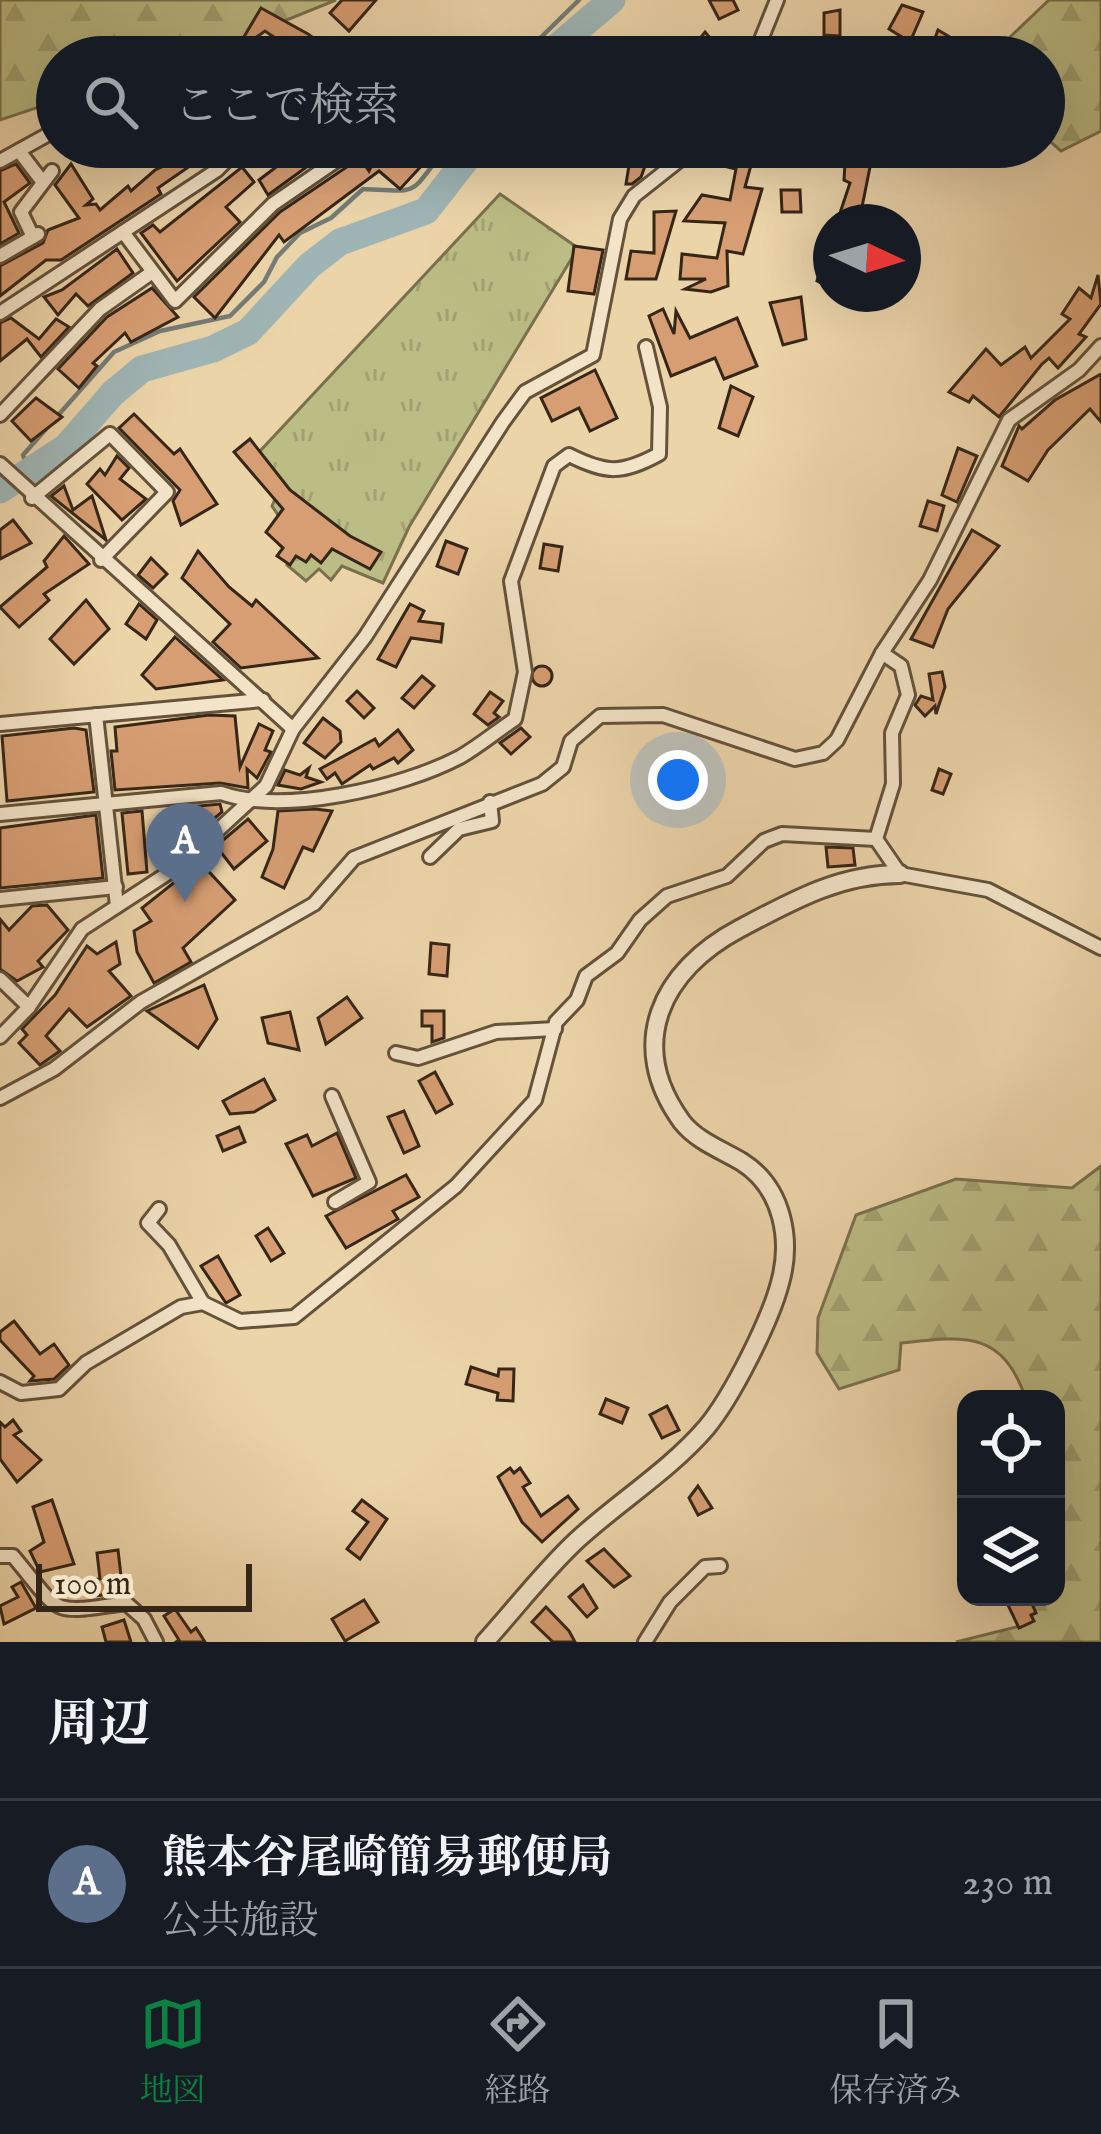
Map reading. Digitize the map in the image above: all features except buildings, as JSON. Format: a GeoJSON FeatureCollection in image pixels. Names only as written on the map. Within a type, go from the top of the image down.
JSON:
{"type":"FeatureCollection","features":[{"type":"Feature","properties":{"kind":"street"},"geometry":{"type":"LineString","coordinates":[[762,36],[777,0]]}},
{"type":"Feature","properties":{"kind":"street"},"geometry":{"type":"LineString","coordinates":[[0,160],[36,141]]}},
{"type":"Feature","properties":{"kind":"street"},"geometry":{"type":"LineString","coordinates":[[19,151],[36,166]]}},
{"type":"Feature","properties":{"kind":"street"},"geometry":{"type":"LineString","coordinates":[[0,256],[36,236],[21,212],[47,176],[38,168]]}},
{"type":"Feature","properties":{"kind":"street"},"geometry":{"type":"LineString","coordinates":[[0,313],[219,168]]}},
{"type":"Feature","properties":{"kind":"street"},"geometry":{"type":"LineString","coordinates":[[123,232],[175,301],[273,204],[325,168]]}},
{"type":"Feature","properties":{"kind":"street"},"geometry":{"type":"LineString","coordinates":[[0,1037],[28,1007],[82,929],[179,866],[266,786],[293,729],[365,637],[525,392],[593,355],[620,220],[634,196],[669,168]]}},
{"type":"Feature","properties":{"kind":"street"},"geometry":{"type":"LineString","coordinates":[[0,416],[100,309],[151,273]]}},
{"type":"Feature","properties":{"kind":"street"},"geometry":{"type":"LineString","coordinates":[[0,814],[221,794],[248,802],[299,801],[381,785],[459,758],[515,719],[525,672],[511,581],[554,466],[569,455],[603,472],[625,473],[659,454],[661,407],[646,346]]}},
{"type":"Feature","properties":{"kind":"street"},"geometry":{"type":"LineString","coordinates":[[0,1098],[54,1070],[141,1002],[314,904],[354,858],[542,784],[562,767],[571,741],[600,716],[614,712],[663,715],[795,759],[810,758],[837,740],[882,653],[930,580],[1009,420],[1079,370],[1101,346]]}},
{"type":"Feature","properties":{"kind":"street"},"geometry":{"type":"LineString","coordinates":[[31,497],[110,434],[167,492],[101,560]]}},
{"type":"Feature","properties":{"kind":"street"},"geometry":{"type":"LineString","coordinates":[[0,464],[31,497],[293,729]]}},
{"type":"Feature","properties":{"kind":"street"},"geometry":{"type":"LineString","coordinates":[[875,839],[893,784],[892,733],[908,695],[901,666],[882,653]]}},
{"type":"Feature","properties":{"kind":"street"},"geometry":{"type":"LineString","coordinates":[[0,724],[263,700]]}},
{"type":"Feature","properties":{"kind":"street"},"geometry":{"type":"LineString","coordinates":[[96,715],[117,906]]}},
{"type":"Feature","properties":{"kind":"street"},"geometry":{"type":"LineString","coordinates":[[430,856],[459,829],[492,821],[490,802]]}},
{"type":"Feature","properties":{"kind":"street"},"geometry":{"type":"LineString","coordinates":[[159,1209],[148,1222],[169,1244],[203,1303],[240,1321],[294,1317],[457,1186],[535,1100],[555,1029],[578,1000],[586,976],[617,953],[640,920],[667,896],[727,876],[764,841],[782,834],[875,839]]}},
{"type":"Feature","properties":{"kind":"street"},"geometry":{"type":"LineString","coordinates":[[875,839],[900,874]]}},
{"type":"Feature","properties":{"kind":"street"},"geometry":{"type":"LineString","coordinates":[[485,1642],[573,1544],[706,1428],[779,1288],[788,1248],[784,1220],[772,1196],[747,1165],[685,1126],[661,1084],[656,1041],[668,988],[690,960],[790,902],[864,874],[900,874],[988,890],[1101,948]]}},
{"type":"Feature","properties":{"kind":"street"},"geometry":{"type":"LineString","coordinates":[[0,899],[116,887]]}},
{"type":"Feature","properties":{"kind":"street"},"geometry":{"type":"LineString","coordinates":[[0,979],[28,1007]]}},
{"type":"Feature","properties":{"kind":"street"},"geometry":{"type":"LineString","coordinates":[[396,1053],[418,1058],[496,1032],[555,1029]]}},
{"type":"Feature","properties":{"kind":"street"},"geometry":{"type":"LineString","coordinates":[[332,1096],[369,1182],[335,1202]]}},
{"type":"Feature","properties":{"kind":"street"},"geometry":{"type":"LineString","coordinates":[[0,1382],[21,1393],[59,1389],[86,1363],[181,1307],[203,1303]]}},
{"type":"Feature","properties":{"kind":"street"},"geometry":{"type":"LineString","coordinates":[[0,1556],[13,1556],[55,1609],[75,1614],[126,1603],[144,1618],[156,1642]]}},
{"type":"Feature","properties":{"kind":"street"},"geometry":{"type":"LineString","coordinates":[[645,1642],[670,1602],[705,1567],[720,1566]]}},
{"type":"Feature","properties":{"kind":"green space"},"geometry":{"type":"Polygon","coordinates":[[[0,0],[336,0],[247,36],[36,36],[36,108],[0,120],[0,0]]]}},
{"type":"Feature","properties":{"kind":"green space"},"geometry":{"type":"Polygon","coordinates":[[[1049,0],[1101,0],[1101,131],[1065,149],[1065,36],[1011,36],[1049,0]]]}},
{"type":"Feature","properties":{"kind":"green space"},"geometry":{"type":"Polygon","coordinates":[[[500,194],[578,248],[409,527],[383,583],[342,566],[331,580],[319,569],[306,581],[287,565],[294,556],[280,545],[288,530],[272,506],[276,497],[248,464],[500,194]]]}},
{"type":"Feature","properties":{"kind":"green space"},"geometry":{"type":"Polygon","coordinates":[[[1101,1166],[1101,1642],[956,1642],[1020,1626],[1024,1606],[1065,1606],[1065,1390],[1022,1390],[993,1349],[963,1339],[901,1343],[899,1370],[839,1389],[817,1353],[818,1318],[856,1215],[956,1179],[1072,1188],[1101,1166]]]}},
{"type":"Feature","properties":{"kind":"waterway"},"geometry":{"type":"LineString","coordinates":[[542,36],[579,0]]}},
{"type":"Feature","properties":{"kind":"waterway"},"geometry":{"type":"LineString","coordinates":[[570,36],[612,0]]}},
{"type":"Feature","properties":{"kind":"waterway"},"geometry":{"type":"LineString","coordinates":[[29,472],[23,455],[114,352],[160,331],[230,316],[264,282],[277,257],[300,233],[331,218],[363,189],[413,188],[431,168]]}},
{"type":"Feature","properties":{"kind":"waterway"},"geometry":{"type":"LineString","coordinates":[[0,490],[66,447],[113,393],[142,369],[213,349],[248,332],[309,266],[340,242],[426,211],[460,168]]}},
{"type":"Feature","properties":{"kind":"place","name":"熊本谷尾崎簡易郵便局"},"geometry":{"type":"Point","coordinates":[185,902]}}]}
